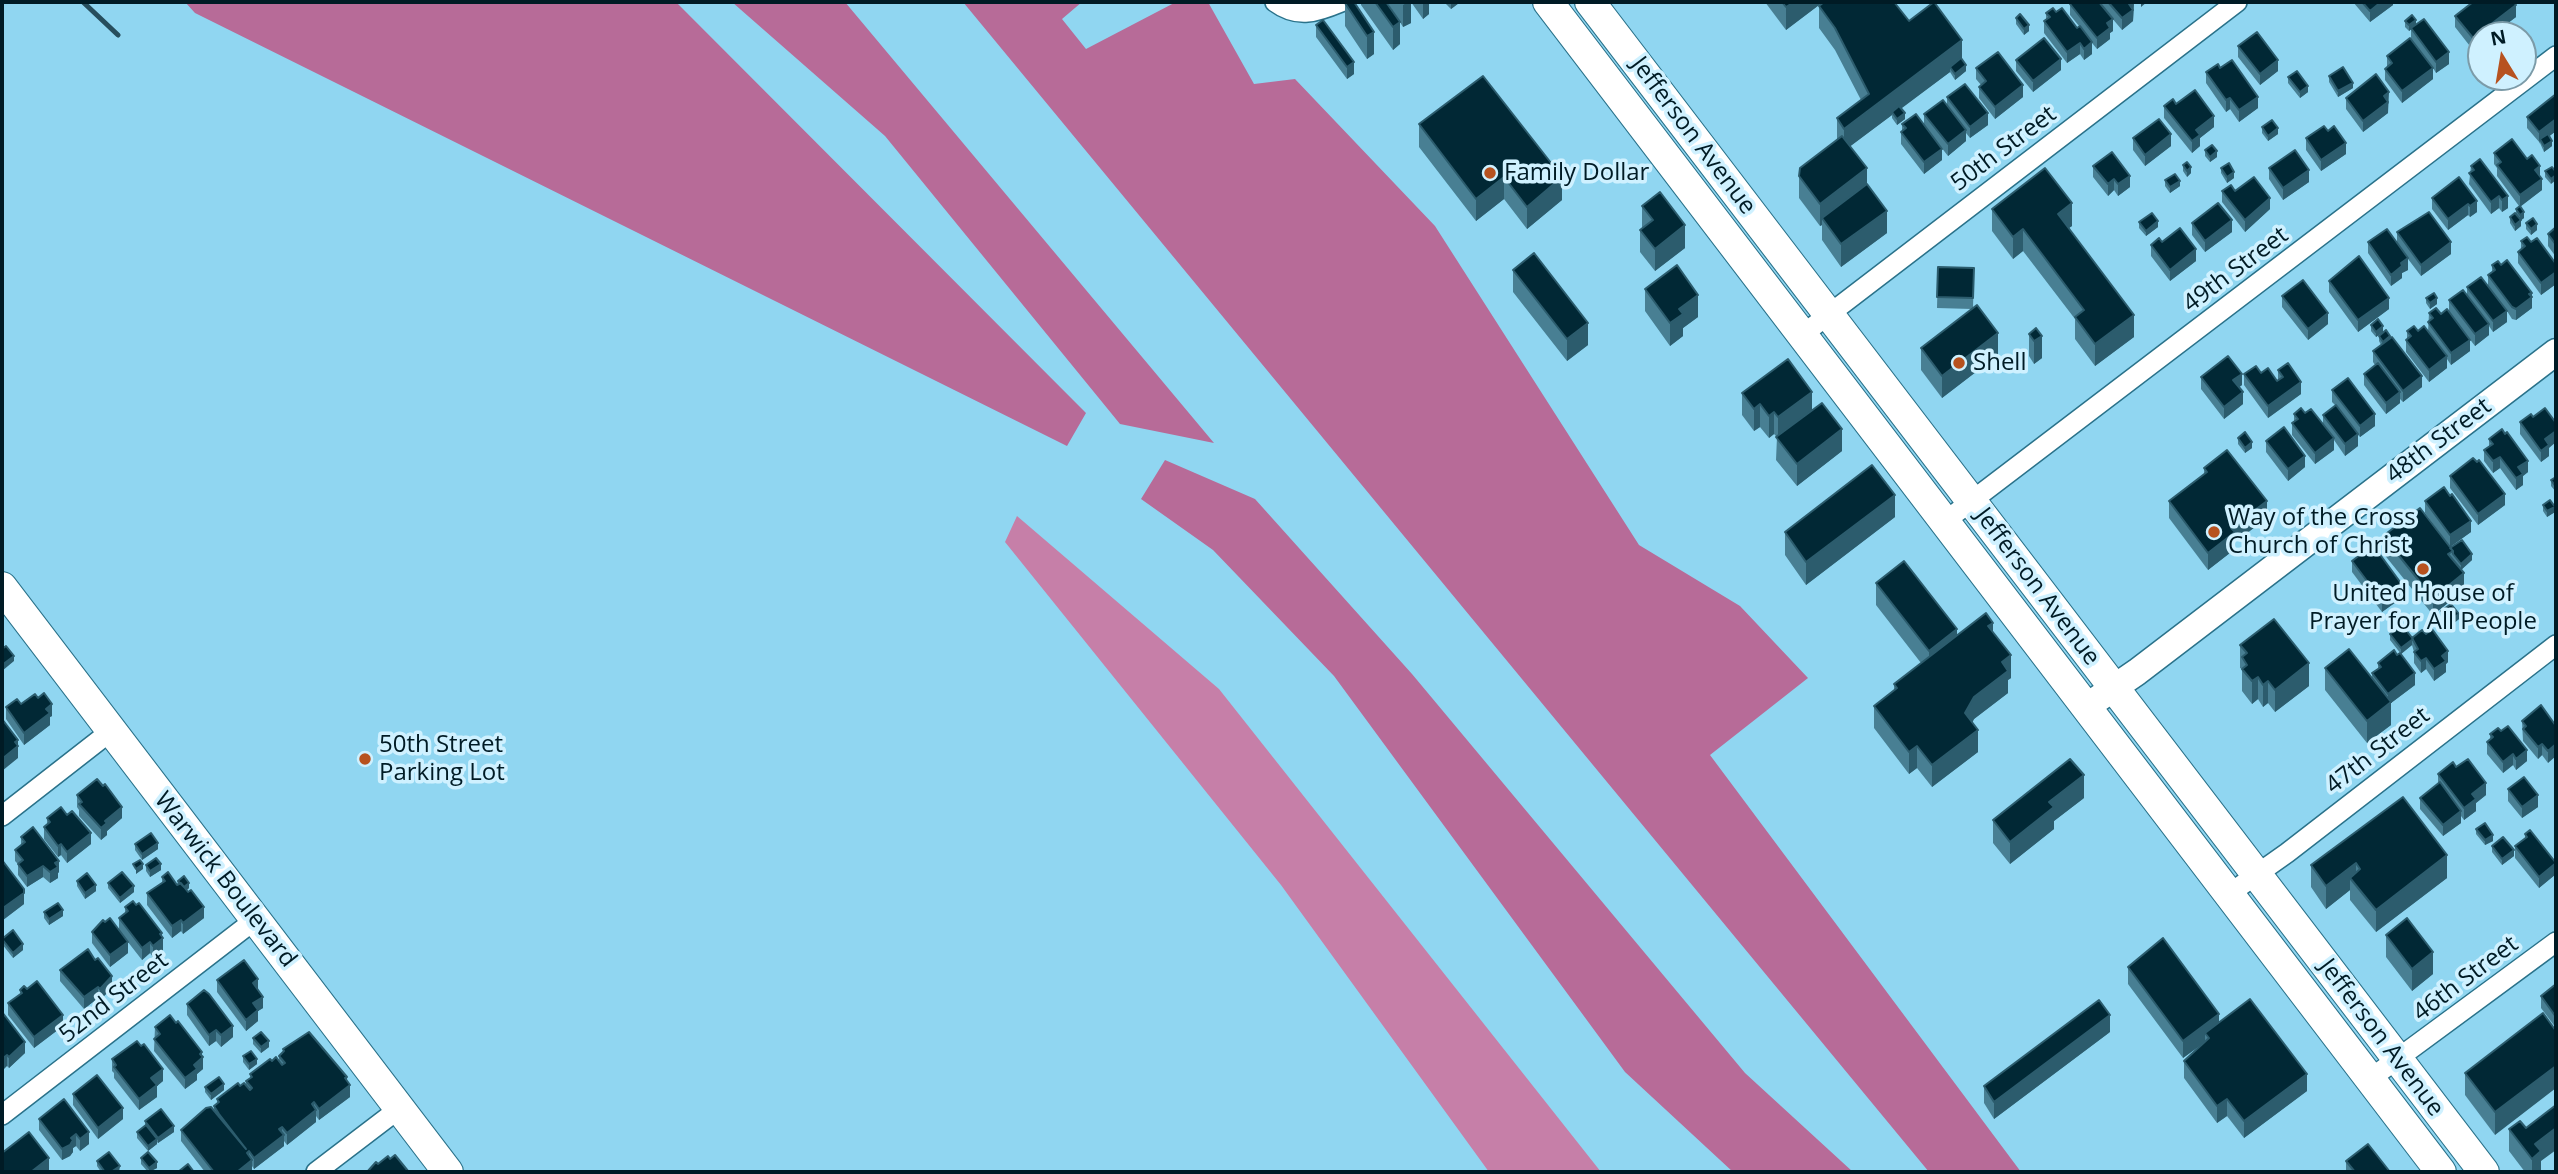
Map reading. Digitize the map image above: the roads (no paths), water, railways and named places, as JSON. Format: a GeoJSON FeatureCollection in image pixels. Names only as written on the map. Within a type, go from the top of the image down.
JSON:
{"type":"FeatureCollection","features":[{"type":"Feature","properties":{"kind":"main road","name":"Jefferson Avenue"},"geometry":{"type":"LineString","coordinates":[[1548,2],[2441,1172]]}},
{"type":"Feature","properties":{"kind":"main road","name":"Jefferson Avenue"},"geometry":{"type":"LineString","coordinates":[[1590,2],[2484,1172]]}},
{"type":"Feature","properties":{"kind":"main road","name":"Warwick Boulevard"},"geometry":{"type":"LineString","coordinates":[[2,587],[448,1172]]}},
{"type":"Feature","properties":{"kind":"street"},"geometry":{"type":"LineString","coordinates":[[1275,2],[1287,10],[1302,14],[1341,2]]}},
{"type":"Feature","properties":{"kind":"street","name":"50th Street"},"geometry":{"type":"LineString","coordinates":[[1802,335],[2237,2]]}},
{"type":"Feature","properties":{"kind":"street","name":"49th Street"},"geometry":{"type":"LineString","coordinates":[[1944,522],[2556,56]]}},
{"type":"Feature","properties":{"kind":"street","name":"48th Street"},"geometry":{"type":"LineString","coordinates":[[2087,707],[2556,352]]}},
{"type":"Feature","properties":{"kind":"street","name":"47th Street"},"geometry":{"type":"LineString","coordinates":[[2228,894],[2556,645]]}},
{"type":"Feature","properties":{"kind":"street"},"geometry":{"type":"LineString","coordinates":[[2,816],[111,731]]}},
{"type":"Feature","properties":{"kind":"street","name":"52nd Street"},"geometry":{"type":"LineString","coordinates":[[2,1115],[256,919]]}},
{"type":"Feature","properties":{"kind":"street","name":"46th Street"},"geometry":{"type":"LineString","coordinates":[[2370,1079],[2556,942]]}},
{"type":"Feature","properties":{"kind":"street"},"geometry":{"type":"LineString","coordinates":[[316,1172],[400,1108]]}},
{"type":"Feature","properties":{"kind":"railway"},"geometry":{"type":"LineString","coordinates":[[83,2],[118,35]]}},
{"type":"Feature","properties":{"kind":"place","name":"Family Dollar"},"geometry":{"type":"Point","coordinates":[1490,173]}},
{"type":"Feature","properties":{"kind":"place","name":"Shell"},"geometry":{"type":"Point","coordinates":[1959,363]}},
{"type":"Feature","properties":{"kind":"place","name":"Way of the Cross Church of Christ"},"geometry":{"type":"Point","coordinates":[2214,532]}},
{"type":"Feature","properties":{"kind":"place","name":"United House of Prayer for All People"},"geometry":{"type":"Point","coordinates":[2423,569]}},
{"type":"Feature","properties":{"kind":"place","name":"50th Street Parking Lot"},"geometry":{"type":"Point","coordinates":[365,759]}}]}
